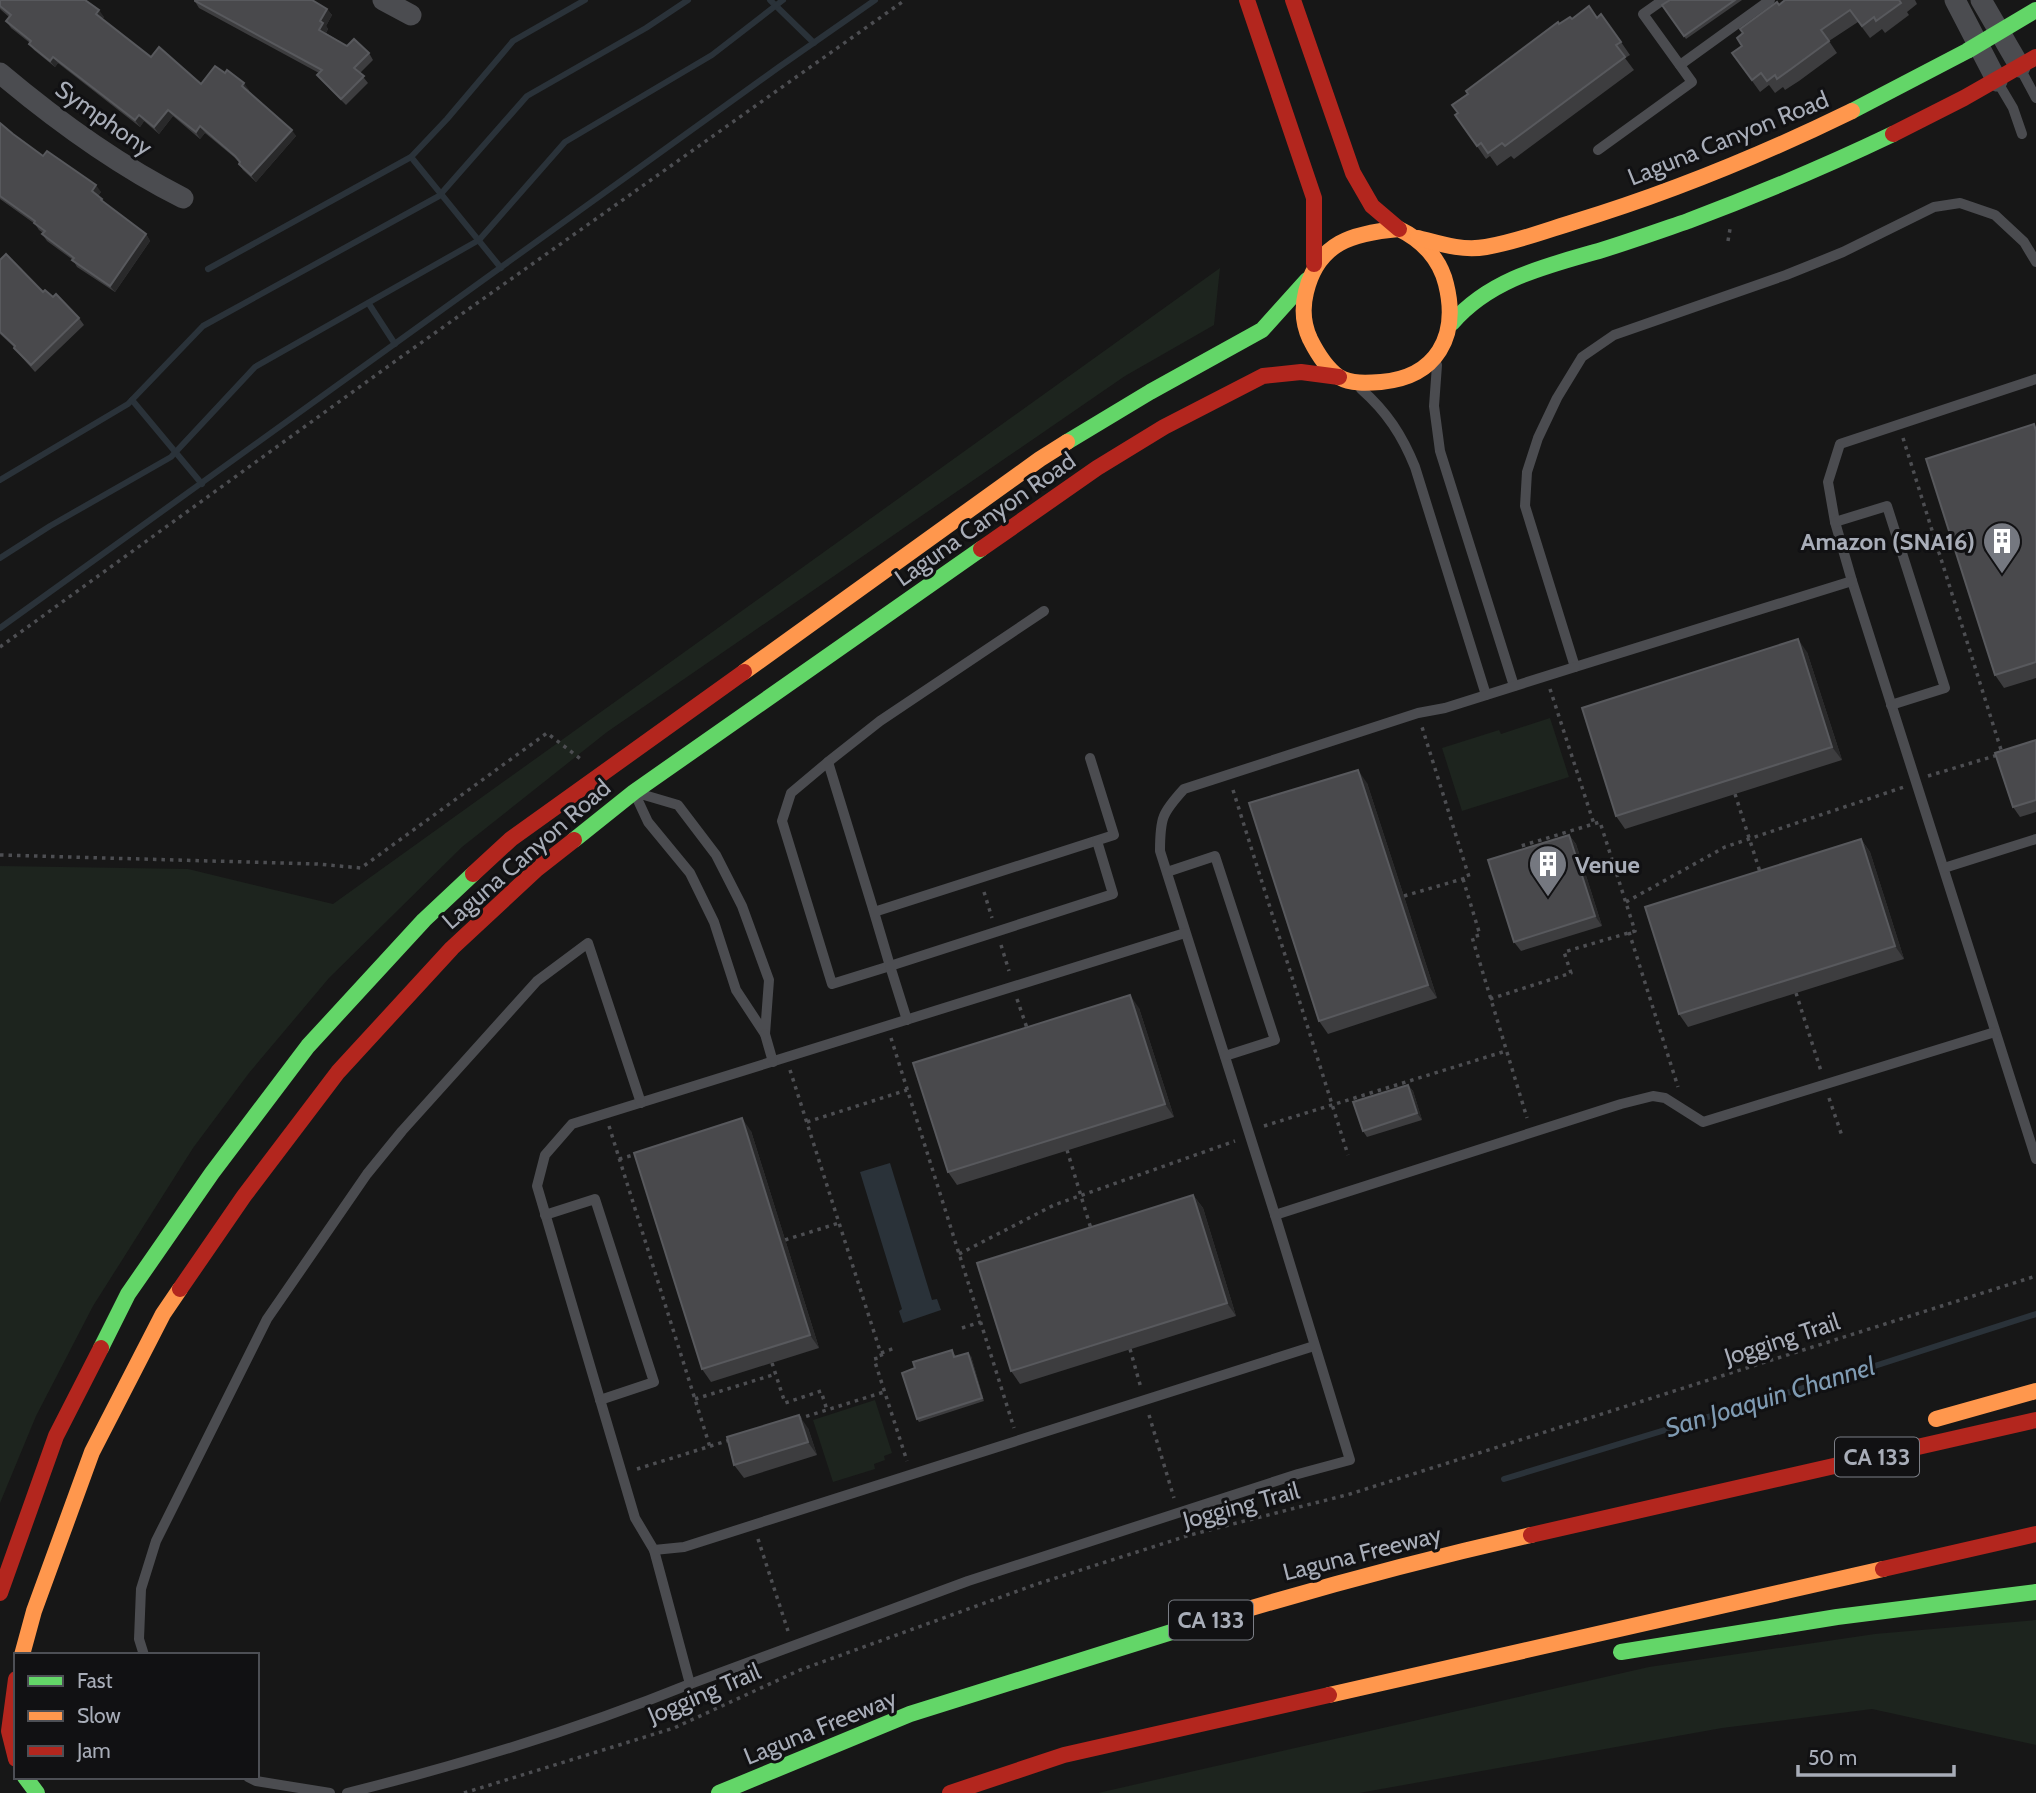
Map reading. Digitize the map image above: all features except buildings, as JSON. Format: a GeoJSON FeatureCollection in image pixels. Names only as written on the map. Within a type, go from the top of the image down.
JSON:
{"type":"FeatureCollection","features":[{"type":"Feature","properties":{"kind":"main road"},"geometry":{"type":"LineString","coordinates":[[1247,0],[1289,117],[1314,198],[1314,264],[1307,280],[1302,312],[1308,334],[1320,356],[1346,380],[1387,383],[1416,374],[1437,355],[1459,314],[1475,299],[1507,281],[1691,220],[1829,164],[1997,81],[2028,62]]}},
{"type":"Feature","properties":{"kind":"main road"},"geometry":{"type":"LineString","coordinates":[[1293,0],[1353,173],[1372,206],[1399,229],[1418,238],[1441,267],[1451,296],[1452,323]]}},
{"type":"Feature","properties":{"kind":"main road","name":"Laguna Canyon Road"},"geometry":{"type":"LineString","coordinates":[[1418,238],[1455,248],[1485,247],[1662,193],[1848,113],[1980,46],[2036,10]]}},
{"type":"Feature","properties":{"kind":"main road"},"geometry":{"type":"LineString","coordinates":[[1314,264],[1337,244],[1354,235],[1399,229]]}},
{"type":"Feature","properties":{"kind":"main road","name":"Laguna Canyon Road"},"geometry":{"type":"LineString","coordinates":[[0,1593],[62,1424],[128,1294],[212,1173],[308,1046],[424,920],[511,839],[1040,459],[1078,434],[1262,330],[1307,280]]}},
{"type":"Feature","properties":{"kind":"main road","name":"Laguna Canyon Road"},"geometry":{"type":"LineString","coordinates":[[23,1653],[34,1611],[92,1452],[163,1314],[244,1196],[338,1072],[452,948],[537,870],[634,792],[1048,501],[1164,427],[1263,376],[1280,371],[1305,370],[1346,380]]}},
{"type":"Feature","properties":{"kind":"main road"},"geometry":{"type":"LineString","coordinates":[[603,775],[634,792]]}},
{"type":"Feature","properties":{"kind":"main road"},"geometry":{"type":"LineString","coordinates":[[1920,1424],[2036,1391]]}},
{"type":"Feature","properties":{"kind":"main road","name":"Laguna Freeway"},"geometry":{"type":"LineString","coordinates":[[719,1793],[910,1714],[1284,1597],[1436,1557],[2036,1420]]}},
{"type":"Feature","properties":{"kind":"main road"},"geometry":{"type":"LineString","coordinates":[[1717,1493],[1816,1454]]}},
{"type":"Feature","properties":{"kind":"main road"},"geometry":{"type":"LineString","coordinates":[[950,1793],[1064,1755],[2036,1534]]}},
{"type":"Feature","properties":{"kind":"main road"},"geometry":{"type":"LineString","coordinates":[[1607,1654],[1837,1617],[2036,1592]]}},
{"type":"Feature","properties":{"kind":"main road"},"geometry":{"type":"LineString","coordinates":[[14,1694],[9,1731],[14,1751]]}},
{"type":"Feature","properties":{"kind":"main road"},"geometry":{"type":"LineString","coordinates":[[1299,1702],[1338,1708]]}},
{"type":"Feature","properties":{"kind":"main road"},"geometry":{"type":"LineString","coordinates":[[26,1779],[37,1793]]}},
{"type":"Feature","properties":{"kind":"street"},"geometry":{"type":"LineString","coordinates":[[383,0],[411,15]]}},
{"type":"Feature","properties":{"kind":"street"},"geometry":{"type":"LineString","coordinates":[[1955,0],[1997,81]]}},
{"type":"Feature","properties":{"kind":"street"},"geometry":{"type":"LineString","coordinates":[[1982,0],[2001,34],[2028,62]]}},
{"type":"Feature","properties":{"kind":"street","name":"Symphony"},"geometry":{"type":"LineString","coordinates":[[0,73],[73,131],[119,163],[183,198]]}},
{"type":"Feature","properties":{"kind":"lane"},"geometry":{"type":"LineString","coordinates":[[1598,150],[1692,82],[1643,14],[1663,0]]}},
{"type":"Feature","properties":{"kind":"lane"},"geometry":{"type":"LineString","coordinates":[[1680,65],[1770,0]]}},
{"type":"Feature","properties":{"kind":"lane"},"geometry":{"type":"LineString","coordinates":[[2028,62],[2036,98]]}},
{"type":"Feature","properties":{"kind":"lane"},"geometry":{"type":"LineString","coordinates":[[1997,81],[2022,134]]}},
{"type":"Feature","properties":{"kind":"lane"},"geometry":{"type":"LineString","coordinates":[[1575,667],[1525,506],[1527,472],[1538,438],[1557,398],[1582,357],[1614,335],[1786,275],[1843,252],[1934,207],[1961,203],[1995,215],[2024,243],[2036,262]]}},
{"type":"Feature","properties":{"kind":"lane"},"geometry":{"type":"LineString","coordinates":[[1437,355],[1434,406],[1440,451],[1514,686]]}},
{"type":"Feature","properties":{"kind":"lane"},"geometry":{"type":"LineString","coordinates":[[2036,379],[1840,444],[1828,482],[1835,522],[1852,581],[2036,1158]]}},
{"type":"Feature","properties":{"kind":"lane"},"geometry":{"type":"LineString","coordinates":[[1346,380],[1377,403],[1405,441],[1486,695]]}},
{"type":"Feature","properties":{"kind":"lane"},"geometry":{"type":"LineString","coordinates":[[1835,522],[1887,506],[1945,688],[1891,705]]}},
{"type":"Feature","properties":{"kind":"lane"},"geometry":{"type":"LineString","coordinates":[[347,1793],[447,1768],[625,1711],[690,1684],[968,1581],[1350,1460],[1160,851],[1160,822],[1171,803],[1184,789],[1418,713],[1445,708],[1852,581]]}},
{"type":"Feature","properties":{"kind":"lane"},"geometry":{"type":"LineString","coordinates":[[1044,611],[880,721],[828,762],[791,793],[782,821],[832,984],[1113,894],[1097,841]]}},
{"type":"Feature","properties":{"kind":"lane"},"geometry":{"type":"LineString","coordinates":[[874,912],[1114,835],[1090,758]]}},
{"type":"Feature","properties":{"kind":"lane"},"geometry":{"type":"LineString","coordinates":[[828,762],[907,1020]]}},
{"type":"Feature","properties":{"kind":"lane"},"geometry":{"type":"LineString","coordinates":[[634,792],[648,822],[690,873],[715,922],[736,990],[765,1034],[773,1062]]}},
{"type":"Feature","properties":{"kind":"lane"},"geometry":{"type":"LineString","coordinates":[[634,792],[678,805],[716,855],[743,906],[769,980],[765,1034]]}},
{"type":"Feature","properties":{"kind":"lane"},"geometry":{"type":"LineString","coordinates":[[1944,868],[2036,839]]}},
{"type":"Feature","properties":{"kind":"lane"},"geometry":{"type":"LineString","coordinates":[[1167,872],[1215,856],[1275,1040],[1224,1056]]}},
{"type":"Feature","properties":{"kind":"lane"},"geometry":{"type":"LineString","coordinates":[[690,1684],[654,1550],[635,1518],[537,1186],[545,1155],[572,1124],[1185,933]]}},
{"type":"Feature","properties":{"kind":"lane"},"geometry":{"type":"LineString","coordinates":[[143,1653],[139,1639],[141,1589],[156,1541],[267,1319],[367,1174],[402,1130],[537,981],[588,943],[640,1103]]}},
{"type":"Feature","properties":{"kind":"lane"},"geometry":{"type":"LineString","coordinates":[[1275,1215],[1653,1096],[1665,1098],[1703,1122],[1995,1032]]}},
{"type":"Feature","properties":{"kind":"lane"},"geometry":{"type":"LineString","coordinates":[[545,1215],[595,1199],[654,1382],[600,1400]]}},
{"type":"Feature","properties":{"kind":"lane"},"geometry":{"type":"LineString","coordinates":[[654,1550],[684,1547],[1314,1346]]}},
{"type":"Feature","properties":{"kind":"lane"},"geometry":{"type":"LineString","coordinates":[[252,1779],[330,1793]]}},
{"type":"Feature","properties":{"kind":"path"},"geometry":{"type":"LineString","coordinates":[[0,646],[412,349],[905,0]]}},
{"type":"Feature","properties":{"kind":"path"},"geometry":{"type":"LineString","coordinates":[[1899,424],[2002,753]]}},
{"type":"Feature","properties":{"kind":"path"},"geometry":{"type":"LineString","coordinates":[[1546,676],[1594,824]]}},
{"type":"Feature","properties":{"kind":"path"},"geometry":{"type":"LineString","coordinates":[[1404,896],[1469,877],[1418,713]]}},
{"type":"Feature","properties":{"kind":"path"},"geometry":{"type":"LineString","coordinates":[[0,855],[317,864],[360,868],[547,733],[603,775]]}},
{"type":"Feature","properties":{"kind":"path"},"geometry":{"type":"LineString","coordinates":[[1626,902],[1726,847],[2013,750]]}},
{"type":"Feature","properties":{"kind":"path"},"geometry":{"type":"LineString","coordinates":[[1228,774],[1348,1155]]}},
{"type":"Feature","properties":{"kind":"path"},"geometry":{"type":"LineString","coordinates":[[1735,794],[1764,886]]}},
{"type":"Feature","properties":{"kind":"path"},"geometry":{"type":"LineString","coordinates":[[1490,999],[1571,973],[1564,952],[1635,931],[1600,822],[1521,846]]}},
{"type":"Feature","properties":{"kind":"path"},"geometry":{"type":"LineString","coordinates":[[1463,879],[1480,934],[1472,937],[1531,1133]]}},
{"type":"Feature","properties":{"kind":"path"},"geometry":{"type":"LineString","coordinates":[[980,880],[1031,1042]]}},
{"type":"Feature","properties":{"kind":"path"},"geometry":{"type":"LineString","coordinates":[[1629,932],[1685,1110]]}},
{"type":"Feature","properties":{"kind":"path"},"geometry":{"type":"LineString","coordinates":[[1796,993],[1842,1136]]}},
{"type":"Feature","properties":{"kind":"path"},"geometry":{"type":"LineString","coordinates":[[887,1026],[1018,1440]]}},
{"type":"Feature","properties":{"kind":"path"},"geometry":{"type":"LineString","coordinates":[[959,1254],[1054,1205],[1249,1133],[1506,1051]]}},
{"type":"Feature","properties":{"kind":"path"},"geometry":{"type":"LineString","coordinates":[[787,1058],[881,1353],[882,1357],[874,1359],[911,1474]]}},
{"type":"Feature","properties":{"kind":"path"},"geometry":{"type":"LineString","coordinates":[[807,1122],[907,1090]]}},
{"type":"Feature","properties":{"kind":"path"},"geometry":{"type":"LineString","coordinates":[[605,1114],[710,1447]]}},
{"type":"Feature","properties":{"kind":"path"},"geometry":{"type":"LineString","coordinates":[[1067,1150],[1095,1241]]}},
{"type":"Feature","properties":{"kind":"path"},"geometry":{"type":"LineString","coordinates":[[619,1159],[644,1152]]}},
{"type":"Feature","properties":{"kind":"path"},"geometry":{"type":"LineString","coordinates":[[785,1240],[839,1223]]}},
{"type":"Feature","properties":{"kind":"path","name":"Jogging Trail"},"geometry":{"type":"LineString","coordinates":[[464,1793],[674,1728],[800,1670],[1037,1584],[1190,1535],[1350,1494],[2036,1276]]}},
{"type":"Feature","properties":{"kind":"path"},"geometry":{"type":"LineString","coordinates":[[962,1328],[981,1322]]}},
{"type":"Feature","properties":{"kind":"path"},"geometry":{"type":"LineString","coordinates":[[881,1353],[895,1348]]}},
{"type":"Feature","properties":{"kind":"path"},"geometry":{"type":"LineString","coordinates":[[1130,1349],[1179,1513]]}},
{"type":"Feature","properties":{"kind":"path"},"geometry":{"type":"LineString","coordinates":[[772,1363],[785,1402],[821,1391],[827,1410]]}},
{"type":"Feature","properties":{"kind":"path"},"geometry":{"type":"LineString","coordinates":[[695,1399],[775,1374]]}},
{"type":"Feature","properties":{"kind":"path"},"geometry":{"type":"LineString","coordinates":[[788,1422],[885,1392]]}},
{"type":"Feature","properties":{"kind":"path"},"geometry":{"type":"LineString","coordinates":[[622,1474],[736,1438]]}},
{"type":"Feature","properties":{"kind":"path"},"geometry":{"type":"LineString","coordinates":[[750,1526],[759,1541],[793,1646]]}},
{"type":"Feature","properties":{"kind":"shaded area"},"geometry":{"type":"Polygon","coordinates":[[[1220,268],[1214,325],[1125,376],[607,732],[462,847],[329,978],[249,1073],[193,1148],[93,1306],[36,1416],[0,1503],[0,866],[188,869],[333,904],[1220,268]]]}},
{"type":"Feature","properties":{"kind":"shaded area"},"geometry":{"type":"Polygon","coordinates":[[[1550,718],[1569,777],[1462,811],[1442,748],[1499,730],[1501,734],[1550,718]]]}},
{"type":"Feature","properties":{"kind":"shaded area"},"geometry":{"type":"Polygon","coordinates":[[[890,1163],[932,1300],[937,1299],[941,1310],[903,1323],[899,1311],[902,1309],[860,1172],[890,1163]]]}},
{"type":"Feature","properties":{"kind":"shaded area"},"geometry":{"type":"Polygon","coordinates":[[[875,1400],[892,1453],[884,1456],[885,1460],[874,1464],[875,1469],[833,1482],[813,1420],[875,1400]]]}},
{"type":"Feature","properties":{"kind":"shaded area"},"geometry":{"type":"Polygon","coordinates":[[[2036,1620],[2036,1745],[1872,1709],[1722,1728],[1359,1793],[1098,1793],[1649,1667],[1875,1634],[2036,1620]]]}},
{"type":"Feature","properties":{"kind":"waterway"},"geometry":{"type":"LineString","coordinates":[[208,269],[411,157],[513,41],[585,0]]}},
{"type":"Feature","properties":{"kind":"waterway"},"geometry":{"type":"LineString","coordinates":[[0,480],[128,404],[203,326],[439,196],[527,96],[646,28],[688,0]]}},
{"type":"Feature","properties":{"kind":"waterway"},"geometry":{"type":"LineString","coordinates":[[770,0],[814,43]]}},
{"type":"Feature","properties":{"kind":"waterway"},"geometry":{"type":"LineString","coordinates":[[0,558],[50,526],[171,457],[255,367],[479,240],[565,142],[712,55],[783,0]]}},
{"type":"Feature","properties":{"kind":"waterway"},"geometry":{"type":"LineString","coordinates":[[0,628],[875,0]]}},
{"type":"Feature","properties":{"kind":"waterway"},"geometry":{"type":"LineString","coordinates":[[411,157],[501,268]]}},
{"type":"Feature","properties":{"kind":"waterway"},"geometry":{"type":"LineString","coordinates":[[369,304],[395,344]]}},
{"type":"Feature","properties":{"kind":"waterway"},"geometry":{"type":"LineString","coordinates":[[132,400],[202,484]]}},
{"type":"Feature","properties":{"kind":"waterway","name":"San Joaquin Channel"},"geometry":{"type":"LineString","coordinates":[[1504,1479],[2036,1314]]}},
{"type":"Feature","properties":{"kind":"traffic: fast"},"geometry":{"type":"LineString","coordinates":[[1852,111],[1967,51],[2036,10]]}},
{"type":"Feature","properties":{"kind":"traffic: fast"},"geometry":{"type":"LineString","coordinates":[[1452,323],[1467,308],[1502,284],[1541,268],[1688,221],[1791,180],[1893,134]]}},
{"type":"Feature","properties":{"kind":"traffic: fast"},"geometry":{"type":"LineString","coordinates":[[1067,442],[1262,330],[1307,280]]}},
{"type":"Feature","properties":{"kind":"traffic: fast"},"geometry":{"type":"LineString","coordinates":[[574,840],[634,792],[981,549]]}},
{"type":"Feature","properties":{"kind":"traffic: fast"},"geometry":{"type":"LineString","coordinates":[[101,1348],[128,1294],[212,1173],[308,1046],[424,920],[473,874]]}},
{"type":"Feature","properties":{"kind":"traffic: fast"},"geometry":{"type":"LineString","coordinates":[[1621,1652],[1837,1617],[2036,1592]]}},
{"type":"Feature","properties":{"kind":"traffic: fast"},"geometry":{"type":"LineString","coordinates":[[719,1793],[910,1714],[1178,1630]]}},
{"type":"Feature","properties":{"kind":"traffic: fast"},"geometry":{"type":"LineString","coordinates":[[26,1779],[37,1793]]}},
{"type":"Feature","properties":{"kind":"traffic: slow"},"geometry":{"type":"LineString","coordinates":[[1418,238],[1468,248],[1486,247],[1519,239],[1680,186],[1750,158],[1852,111]]}},
{"type":"Feature","properties":{"kind":"traffic: slow"},"geometry":{"type":"LineString","coordinates":[[1399,229],[1429,251],[1443,275],[1449,303],[1446,337],[1430,363],[1417,372],[1381,382],[1349,381],[1334,373],[1322,360],[1310,339],[1304,316],[1306,292],[1319,262],[1340,243],[1367,233],[1399,229]]}},
{"type":"Feature","properties":{"kind":"traffic: slow"},"geometry":{"type":"LineString","coordinates":[[744,672],[1067,442]]}},
{"type":"Feature","properties":{"kind":"traffic: slow"},"geometry":{"type":"LineString","coordinates":[[23,1653],[34,1611],[92,1452],[163,1314],[180,1289]]}},
{"type":"Feature","properties":{"kind":"traffic: slow"},"geometry":{"type":"LineString","coordinates":[[1936,1419],[2036,1391]]}},
{"type":"Feature","properties":{"kind":"traffic: slow"},"geometry":{"type":"LineString","coordinates":[[1178,1630],[1354,1579],[1531,1535]]}},
{"type":"Feature","properties":{"kind":"traffic: slow"},"geometry":{"type":"LineString","coordinates":[[1329,1695],[1883,1569]]}},
{"type":"Feature","properties":{"kind":"traffic: jam"},"geometry":{"type":"LineString","coordinates":[[1247,0],[1314,198],[1314,264]]}},
{"type":"Feature","properties":{"kind":"traffic: jam"},"geometry":{"type":"LineString","coordinates":[[1293,0],[1353,173],[1372,206],[1399,229]]}},
{"type":"Feature","properties":{"kind":"traffic: jam"},"geometry":{"type":"LineString","coordinates":[[1893,134],[2036,57]]}},
{"type":"Feature","properties":{"kind":"traffic: jam"},"geometry":{"type":"LineString","coordinates":[[981,549],[1097,468],[1164,427],[1263,376],[1301,372],[1339,377]]}},
{"type":"Feature","properties":{"kind":"traffic: jam"},"geometry":{"type":"LineString","coordinates":[[473,874],[511,839],[744,672]]}},
{"type":"Feature","properties":{"kind":"traffic: jam"},"geometry":{"type":"LineString","coordinates":[[180,1289],[244,1196],[338,1072],[452,948],[537,869],[574,840]]}},
{"type":"Feature","properties":{"kind":"traffic: jam"},"geometry":{"type":"LineString","coordinates":[[0,1593],[56,1436],[101,1348]]}},
{"type":"Feature","properties":{"kind":"traffic: jam"},"geometry":{"type":"LineString","coordinates":[[1531,1535],[2036,1420]]}},
{"type":"Feature","properties":{"kind":"traffic: jam"},"geometry":{"type":"LineString","coordinates":[[1883,1569],[2036,1534]]}},
{"type":"Feature","properties":{"kind":"traffic: jam"},"geometry":{"type":"LineString","coordinates":[[14,1694],[9,1731],[14,1751]]}},
{"type":"Feature","properties":{"kind":"traffic: jam"},"geometry":{"type":"LineString","coordinates":[[950,1793],[1064,1755],[1329,1695]]}},
{"type":"Feature","properties":{"kind":"place","name":"Amazon (SNA16)"},"geometry":{"type":"Point","coordinates":[2002,575]}},
{"type":"Feature","properties":{"kind":"place","name":"Venue"},"geometry":{"type":"Point","coordinates":[1548,898]}}]}
